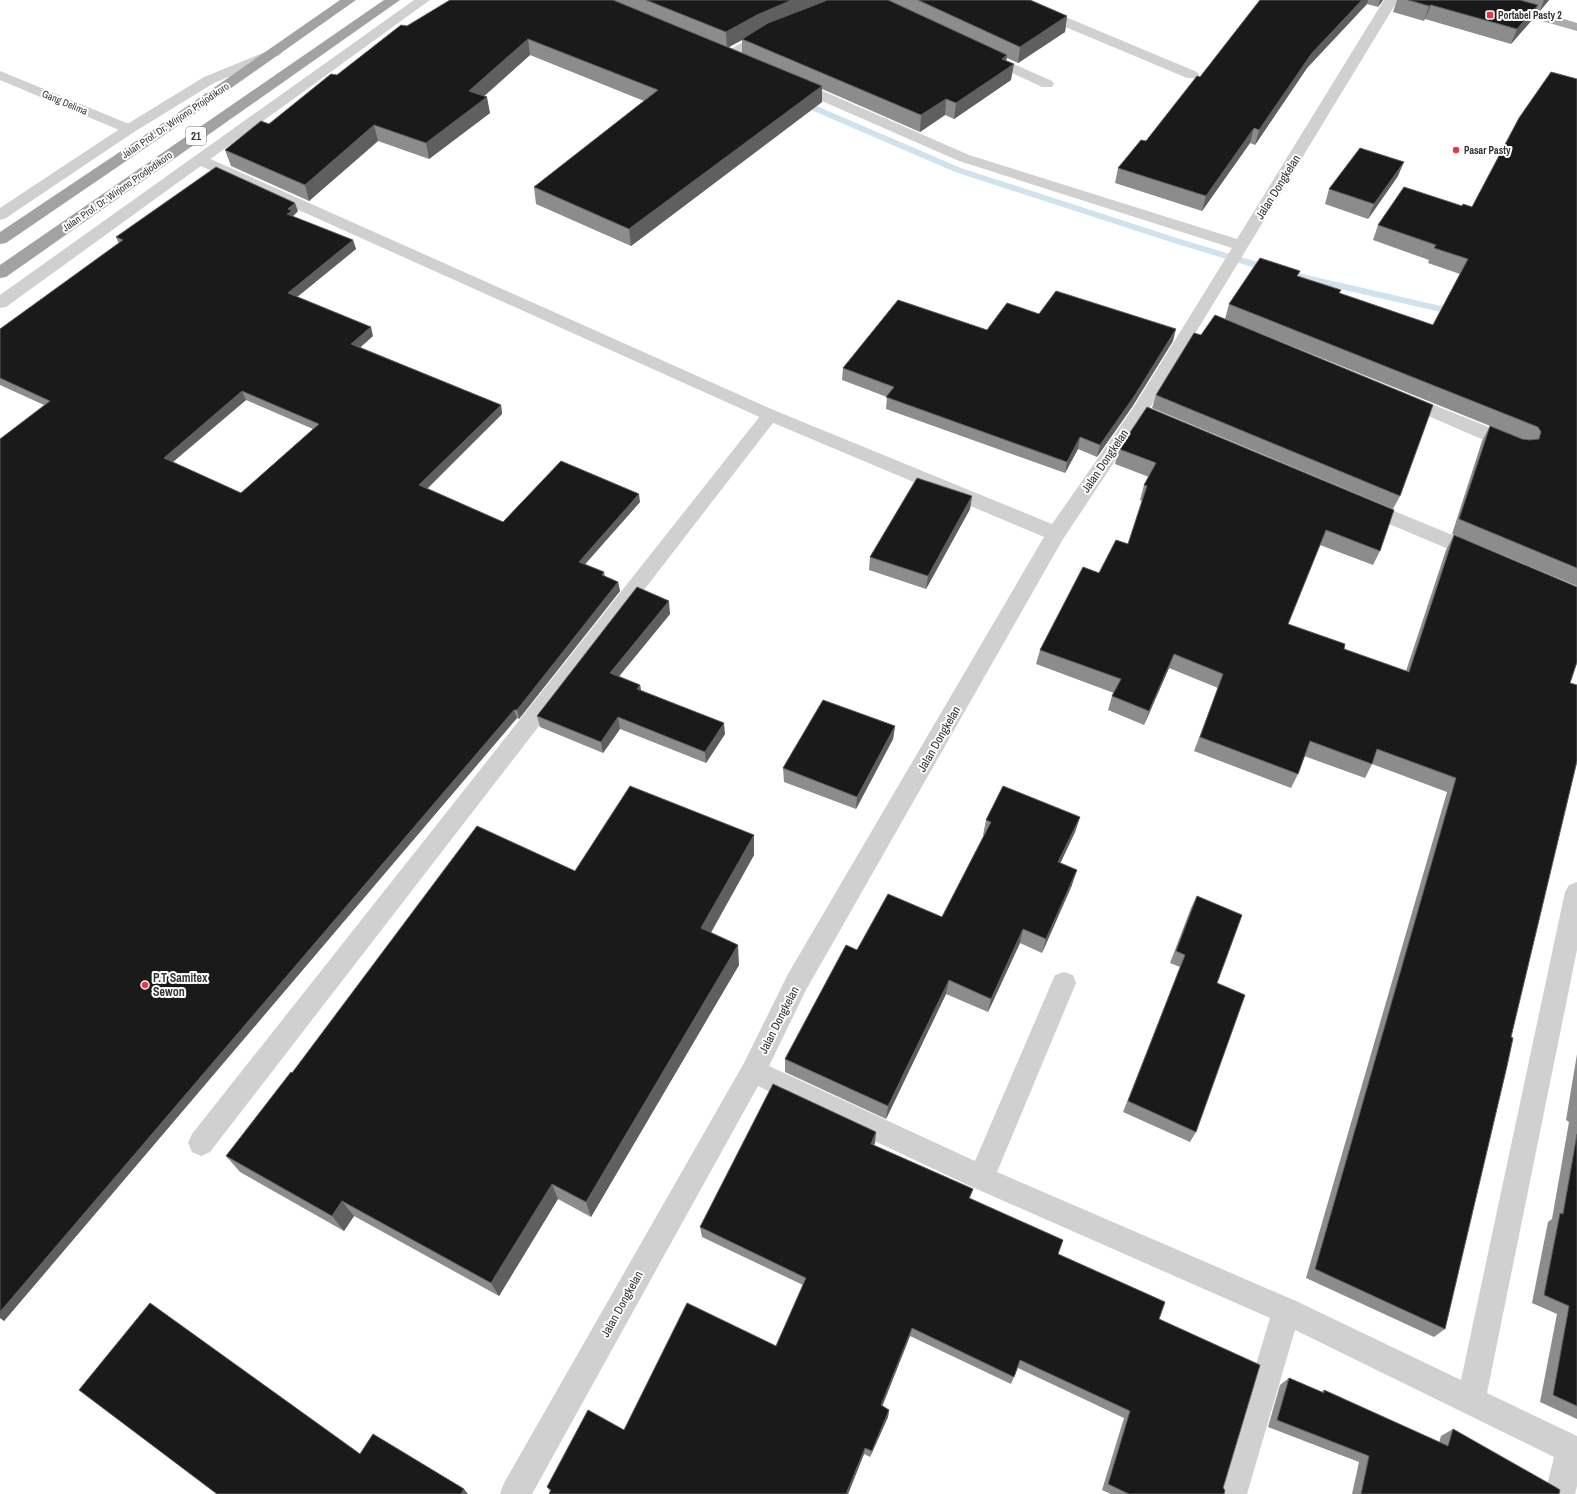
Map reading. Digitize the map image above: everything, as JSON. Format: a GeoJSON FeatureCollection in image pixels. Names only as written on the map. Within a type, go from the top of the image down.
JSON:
{"type":"FeatureCollection","features":[{"type":"Feature","properties":{"kind":"highway","name":"Jalan Prof. Dr. Wirjono Projodikoro"},"geometry":{"type":"LineString","coordinates":[[0,239],[275,52],[347,0]]}},
{"type":"Feature","properties":{"kind":"highway","name":"Jalan Prof. Dr. Wirjono Prodjodikoro"},"geometry":{"type":"LineString","coordinates":[[0,273],[393,0]]}},
{"type":"Feature","properties":{"kind":"main road"},"geometry":{"type":"LineString","coordinates":[[1484,0],[1577,26]]}},
{"type":"Feature","properties":{"kind":"street"},"geometry":{"type":"LineString","coordinates":[[0,303],[423,0]]}},
{"type":"Feature","properties":{"kind":"street"},"geometry":{"type":"LineString","coordinates":[[1013,0],[1192,75]]}},
{"type":"Feature","properties":{"kind":"street","name":"Jalan Dongkelan"},"geometry":{"type":"LineString","coordinates":[[515,1494],[753,1071],[797,982],[1056,534],[1139,412],[1207,319],[1241,246],[1391,0]]}},
{"type":"Feature","properties":{"kind":"street"},"geometry":{"type":"LineString","coordinates":[[742,62],[721,53],[782,28]]}},
{"type":"Feature","properties":{"kind":"street"},"geometry":{"type":"LineString","coordinates":[[975,50],[1046,84]]}},
{"type":"Feature","properties":{"kind":"street"},"geometry":{"type":"LineString","coordinates":[[0,215],[129,129],[209,80],[275,52]]}},
{"type":"Feature","properties":{"kind":"street","name":"Gang Delima"},"geometry":{"type":"LineString","coordinates":[[0,75],[129,129]]}},
{"type":"Feature","properties":{"kind":"street"},"geometry":{"type":"LineString","coordinates":[[785,80],[964,158],[1241,246]]}},
{"type":"Feature","properties":{"kind":"street"},"geometry":{"type":"LineString","coordinates":[[200,160],[770,415],[1056,534]]}},
{"type":"Feature","properties":{"kind":"street"},"geometry":{"type":"LineString","coordinates":[[1390,393],[1522,448]]}},
{"type":"Feature","properties":{"kind":"street"},"geometry":{"type":"LineString","coordinates":[[1139,412],[1159,419]]}},
{"type":"Feature","properties":{"kind":"street"},"geometry":{"type":"LineString","coordinates":[[201,1143],[770,415]]}},
{"type":"Feature","properties":{"kind":"street"},"geometry":{"type":"LineString","coordinates":[[1349,499],[1496,562]]}},
{"type":"Feature","properties":{"kind":"street"},"geometry":{"type":"LineString","coordinates":[[1471,1401],[1577,892]]}},
{"type":"Feature","properties":{"kind":"street"},"geometry":{"type":"LineString","coordinates":[[981,1178],[1064,983]]}},
{"type":"Feature","properties":{"kind":"street"},"geometry":{"type":"LineString","coordinates":[[753,1071],[981,1178],[1286,1311],[1574,1451],[1560,1494]]}},
{"type":"Feature","properties":{"kind":"street"},"geometry":{"type":"LineString","coordinates":[[1232,1494],[1286,1311]]}},
{"type":"Feature","properties":{"kind":"building"},"geometry":{"type":"Polygon","coordinates":[[[450,0],[613,0],[822,86],[629,229],[534,187],[658,90],[528,39],[469,91],[487,97],[426,143],[374,125],[305,185],[225,150],[261,121],[269,124],[331,74],[337,75],[401,25],[407,26],[450,0]]]}},
{"type":"Feature","properties":{"kind":"building"},"geometry":{"type":"Polygon","coordinates":[[[646,0],[792,0],[757,15],[726,32],[646,0]]]}},
{"type":"Feature","properties":{"kind":"building"},"geometry":{"type":"Polygon","coordinates":[[[827,0],[888,0],[1007,55],[1002,59],[1014,64],[956,103],[946,99],[921,115],[742,39],[768,23],[827,0]]]}},
{"type":"Feature","properties":{"kind":"building"},"geometry":{"type":"Polygon","coordinates":[[[918,0],[1030,0],[1067,16],[1020,47],[918,0]]]}},
{"type":"Feature","properties":{"kind":"building"},"geometry":{"type":"Polygon","coordinates":[[[1260,0],[1362,0],[1312,53],[1259,130],[1254,128],[1206,196],[1118,168],[1141,140],[1146,141],[1197,76],[1200,77],[1260,0]]]}},
{"type":"Feature","properties":{"kind":"building"},"geometry":{"type":"Polygon","coordinates":[[[1408,0],[1520,0],[1538,5],[1517,29],[1408,0]]]}},
{"type":"Feature","properties":{"kind":"building"},"geometry":{"type":"Polygon","coordinates":[[[1551,72],[1577,79],[1577,568],[1459,519],[1490,426],[1522,439],[1530,440],[1539,439],[1541,432],[1538,427],[1229,304],[1260,258],[1300,271],[1297,276],[1341,290],[1339,293],[1433,325],[1468,259],[1434,248],[1436,245],[1378,225],[1404,187],[1462,206],[1463,204],[1472,207],[1519,118],[1551,72]]]}},
{"type":"Feature","properties":{"kind":"building"},"geometry":{"type":"Polygon","coordinates":[[[1360,148],[1404,162],[1374,204],[1329,189],[1360,148]]]}},
{"type":"Feature","properties":{"kind":"building","name":"P.T Samitex Sewon"},"geometry":{"type":"Polygon","coordinates":[[[216,167],[295,203],[288,209],[292,211],[287,214],[353,240],[288,293],[371,327],[351,344],[501,405],[419,485],[503,522],[561,461],[639,494],[579,562],[604,572],[602,575],[618,582],[517,710],[514,710],[0,1312],[0,439],[50,401],[0,378],[0,329],[123,240],[116,237],[216,167]],[[242,391],[164,458],[241,493],[319,424],[242,391]]]}},
{"type":"Feature","properties":{"kind":"building"},"geometry":{"type":"Polygon","coordinates":[[[1056,291],[1176,329],[1135,395],[1100,445],[1080,437],[1067,462],[886,397],[894,387],[843,368],[898,300],[987,330],[1007,303],[1039,314],[1056,291]]]}},
{"type":"Feature","properties":{"kind":"building"},"geometry":{"type":"Polygon","coordinates":[[[1215,315],[1433,405],[1400,496],[1156,395],[1194,333],[1201,335],[1215,315]]]}},
{"type":"Feature","properties":{"kind":"building"},"geometry":{"type":"Polygon","coordinates":[[[1147,407],[1394,510],[1380,551],[1326,530],[1288,624],[1345,644],[1344,649],[1409,672],[1454,535],[1577,587],[1577,662],[1570,683],[1577,685],[1577,761],[1511,1037],[1513,1038],[1507,1066],[1445,1329],[1315,1269],[1456,778],[1377,749],[1372,764],[1310,741],[1298,774],[1200,737],[1223,674],[1174,654],[1149,711],[1112,696],[1121,679],[1040,650],[1083,567],[1099,573],[1116,540],[1128,544],[1147,486],[1144,485],[1156,463],[1119,449],[1147,407]]]}},
{"type":"Feature","properties":{"kind":"building"},"geometry":{"type":"Polygon","coordinates":[[[917,478],[972,496],[928,576],[870,557],[917,478]]]}},
{"type":"Feature","properties":{"kind":"building"},"geometry":{"type":"Polygon","coordinates":[[[637,587],[669,601],[610,673],[640,685],[637,689],[724,723],[705,752],[618,717],[601,742],[537,716],[637,587]]]}},
{"type":"Feature","properties":{"kind":"building"},"geometry":{"type":"Polygon","coordinates":[[[823,700],[895,726],[857,797],[783,768],[823,700]]]}},
{"type":"Feature","properties":{"kind":"building"},"geometry":{"type":"Polygon","coordinates":[[[630,786],[754,835],[701,928],[738,945],[586,1202],[552,1184],[491,1283],[342,1201],[332,1216],[226,1156],[291,1072],[292,1073],[477,826],[575,871],[630,786]]]}},
{"type":"Feature","properties":{"kind":"building"},"geometry":{"type":"Polygon","coordinates":[[[1003,786],[1080,817],[1058,862],[1077,870],[1046,939],[1023,929],[991,999],[949,980],[888,1106],[785,1059],[846,945],[857,950],[888,894],[942,917],[991,822],[986,820],[1003,786]]]}},
{"type":"Feature","properties":{"kind":"building"},"geometry":{"type":"Polygon","coordinates":[[[1197,896],[1242,915],[1217,983],[1245,995],[1196,1132],[1128,1101],[1185,955],[1176,951],[1197,896]]]}},
{"type":"Feature","properties":{"kind":"building"},"geometry":{"type":"Polygon","coordinates":[[[773,1084],[876,1132],[871,1144],[973,1189],[969,1198],[1063,1240],[1058,1254],[1165,1302],[1159,1319],[1260,1365],[1223,1488],[1225,1490],[1224,1494],[1129,1494],[1108,1484],[1130,1411],[1020,1360],[1014,1377],[912,1328],[881,1405],[889,1410],[872,1451],[865,1448],[846,1494],[549,1494],[551,1490],[547,1487],[588,1410],[624,1430],[687,1303],[776,1346],[806,1278],[700,1227],[773,1084]]]}},
{"type":"Feature","properties":{"kind":"building"},"geometry":{"type":"Polygon","coordinates":[[[1577,1134],[1577,1406],[1553,1395],[1569,1306],[1544,1295],[1560,1213],[1563,1214],[1577,1134]]]}},
{"type":"Feature","properties":{"kind":"building"},"geometry":{"type":"Polygon","coordinates":[[[150,1303],[360,1454],[373,1434],[464,1489],[461,1494],[217,1494],[79,1390],[150,1303]]]}},
{"type":"Feature","properties":{"kind":"building"},"geometry":{"type":"Polygon","coordinates":[[[1289,1378],[1324,1393],[1324,1390],[1448,1446],[1453,1429],[1557,1488],[1560,1490],[1559,1494],[1361,1494],[1369,1456],[1277,1420],[1289,1378]]]}},
{"type":"Feature","properties":{"kind":"waterway"},"geometry":{"type":"LineString","coordinates":[[798,101],[958,170],[1180,242],[1279,272],[1458,313]]}},
{"type":"Feature","properties":{"kind":"place","name":"Portabel Pasty 2"},"geometry":{"type":"Point","coordinates":[1490,15]}},
{"type":"Feature","properties":{"kind":"place","name":"Pasar Pasty"},"geometry":{"type":"Point","coordinates":[1456,150]}},
{"type":"Feature","properties":{"kind":"place","name":"P.T Samitex Sewon"},"geometry":{"type":"Point","coordinates":[145,985]}}]}
